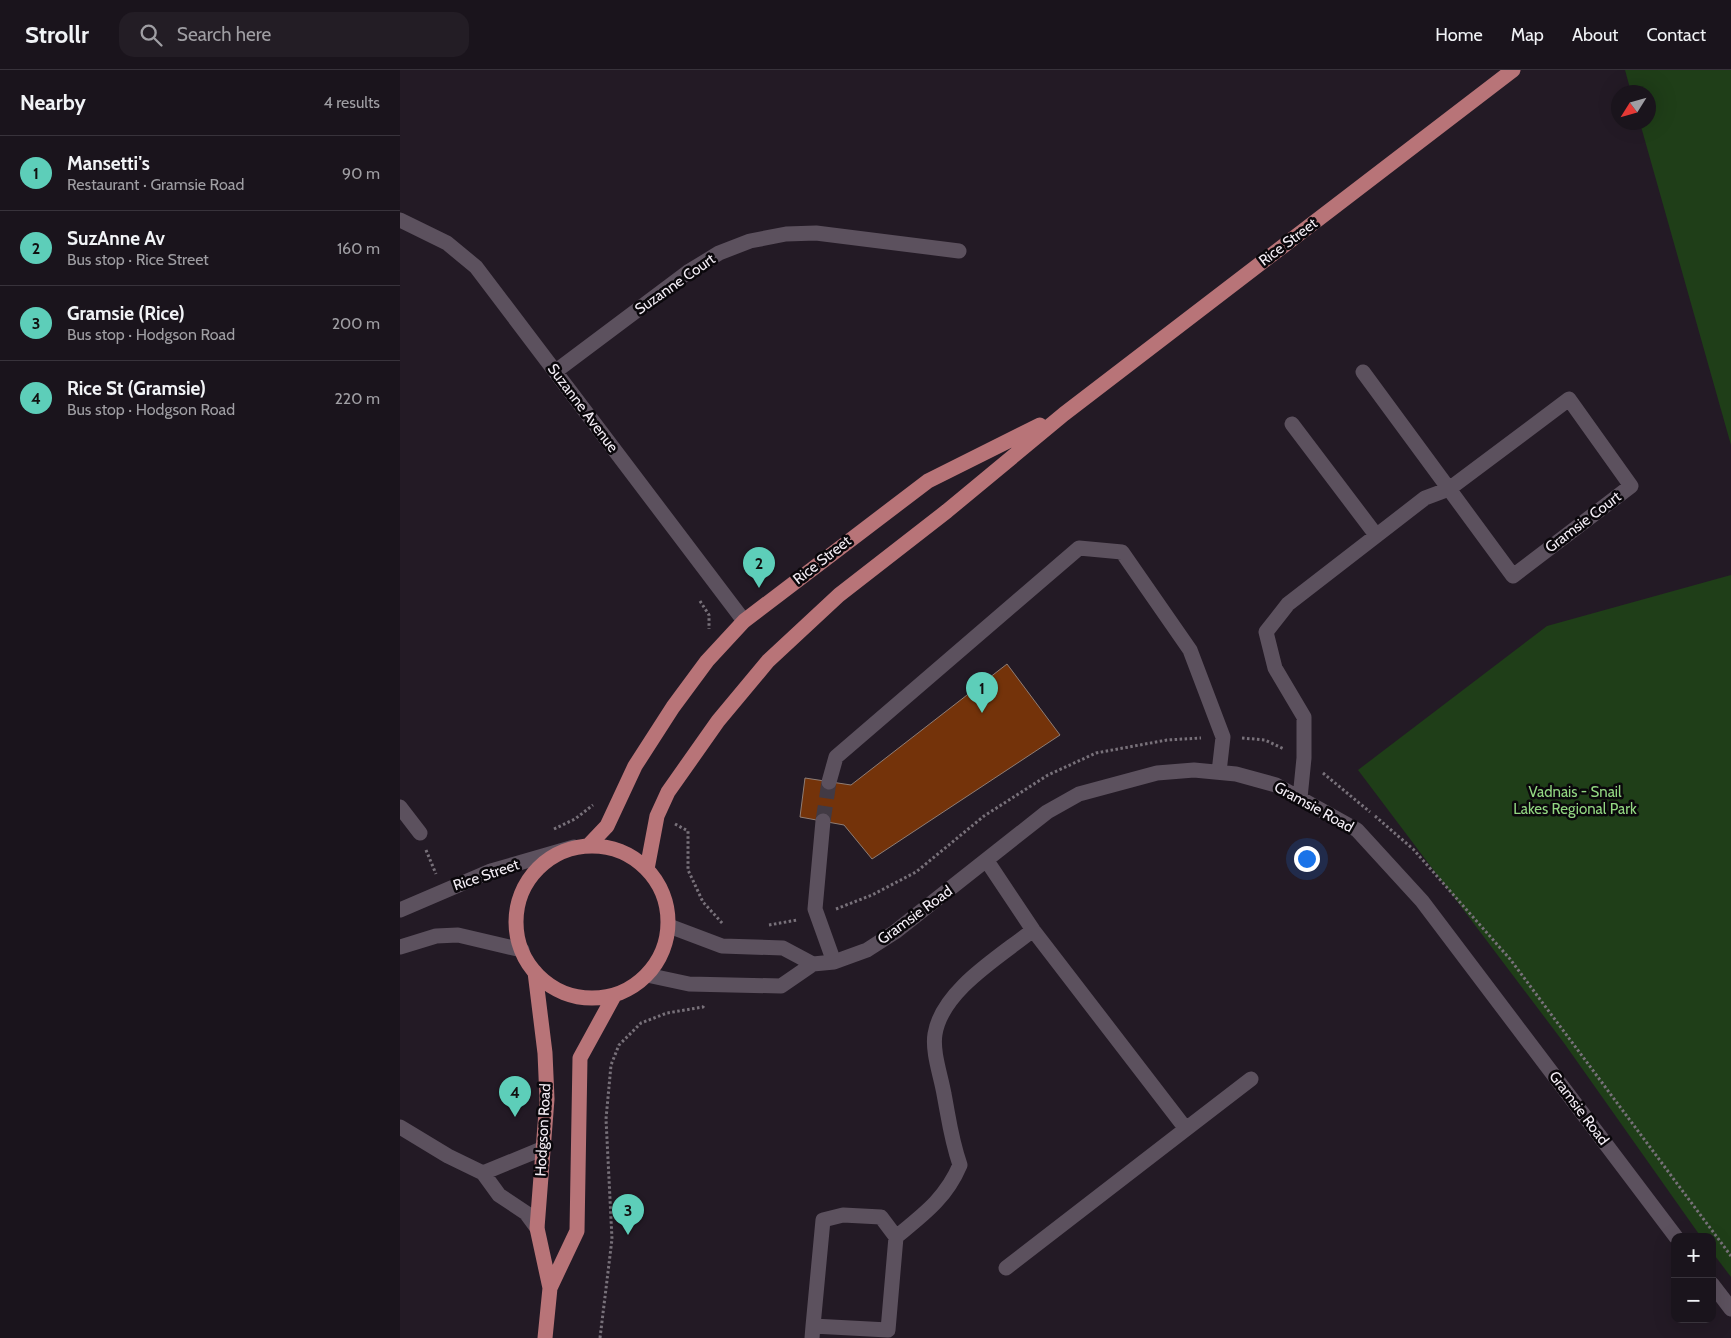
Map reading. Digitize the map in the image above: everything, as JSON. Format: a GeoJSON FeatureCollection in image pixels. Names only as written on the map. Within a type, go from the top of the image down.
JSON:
{"type":"FeatureCollection","features":[{"type":"Feature","properties":{"kind":"main road","name":"Rice Street"},"geometry":{"type":"LineString","coordinates":[[647,869],[657,816],[668,792],[718,721],[768,661],[839,595],[946,511],[1064,414],[1513,70]]}},
{"type":"Feature","properties":{"kind":"main road","name":"Rice Street"},"geometry":{"type":"LineString","coordinates":[[581,847],[607,826],[635,766],[673,707],[707,661],[744,621],[928,481],[1064,414]]}},
{"type":"Feature","properties":{"kind":"main road"},"geometry":{"type":"LineString","coordinates":[[581,847],[627,854],[647,869],[660,886],[667,906],[669,926],[666,944],[658,961],[647,976],[632,988],[614,996],[592,999],[571,995],[551,986],[534,972],[522,950],[516,925],[519,899],[531,876],[550,858],[581,847]]}},
{"type":"Feature","properties":{"kind":"main road","name":"Hodgson Road"},"geometry":{"type":"LineString","coordinates":[[534,972],[545,1054],[547,1099],[537,1228],[550,1288],[545,1338]]}},
{"type":"Feature","properties":{"kind":"main road","name":"Hodgson Road"},"geometry":{"type":"LineString","coordinates":[[550,1288],[577,1231],[580,1058],[614,996]]}},
{"type":"Feature","properties":{"kind":"street","name":"Suzanne Avenue"},"geometry":{"type":"LineString","coordinates":[[400,220],[447,243],[476,267],[744,621]]}},
{"type":"Feature","properties":{"kind":"street","name":"Suzanne Court"},"geometry":{"type":"LineString","coordinates":[[556,371],[688,272],[720,253],[750,241],[786,234],[816,233],[959,251]]}},
{"type":"Feature","properties":{"kind":"street"},"geometry":{"type":"LineString","coordinates":[[1363,372],[1449,489]]}},
{"type":"Feature","properties":{"kind":"street","name":"Gramsie Court"},"geometry":{"type":"LineString","coordinates":[[1300,798],[1304,758],[1304,717],[1275,668],[1266,632],[1288,604],[1424,498],[1449,489],[1569,399],[1631,486],[1512,576],[1449,489]]}},
{"type":"Feature","properties":{"kind":"street"},"geometry":{"type":"LineString","coordinates":[[1292,424],[1376,535]]}},
{"type":"Feature","properties":{"kind":"street"},"geometry":{"type":"LineString","coordinates":[[829,782],[836,757],[1079,548],[1122,552],[1190,650],[1224,737],[1219,772]]}},
{"type":"Feature","properties":{"kind":"street","name":"Gramsie Road"},"geometry":{"type":"LineString","coordinates":[[647,976],[689,984],[782,986],[813,964],[834,962],[867,950],[895,932],[1047,812],[1079,794],[1157,773],[1194,770],[1236,774],[1276,784],[1357,830],[1422,901],[1673,1233]]}},
{"type":"Feature","properties":{"kind":"street"},"geometry":{"type":"LineString","coordinates":[[400,807],[420,833]]}},
{"type":"Feature","properties":{"kind":"street"},"geometry":{"type":"LineString","coordinates":[[823,821],[815,909],[834,962]]}},
{"type":"Feature","properties":{"kind":"street","name":"Rice Street"},"geometry":{"type":"LineString","coordinates":[[400,910],[491,871],[581,847]]}},
{"type":"Feature","properties":{"kind":"street"},"geometry":{"type":"LineString","coordinates":[[987,861],[1033,930],[1186,1129]]}},
{"type":"Feature","properties":{"kind":"street"},"geometry":{"type":"LineString","coordinates":[[669,926],[722,946],[783,948],[813,964]]}},
{"type":"Feature","properties":{"kind":"street"},"geometry":{"type":"LineString","coordinates":[[896,1237],[927,1212],[952,1185],[960,1165],[950,1136],[938,1066],[935,1034],[942,1014],[962,986],[1033,930]]}},
{"type":"Feature","properties":{"kind":"street"},"geometry":{"type":"LineString","coordinates":[[400,947],[436,936],[458,935],[522,950]]}},
{"type":"Feature","properties":{"kind":"street"},"geometry":{"type":"LineString","coordinates":[[1006,1268],[1251,1079]]}},
{"type":"Feature","properties":{"kind":"street"},"geometry":{"type":"LineString","coordinates":[[400,1127],[448,1156],[483,1173],[499,1195],[526,1213],[537,1228]]}},
{"type":"Feature","properties":{"kind":"street"},"geometry":{"type":"LineString","coordinates":[[483,1173],[544,1148]]}},
{"type":"Feature","properties":{"kind":"street"},"geometry":{"type":"LineString","coordinates":[[843,1215],[881,1217],[896,1237],[888,1330],[812,1332],[823,1220],[843,1215]]}},
{"type":"Feature","properties":{"kind":"street"},"geometry":{"type":"LineString","coordinates":[[1716,1289],[1731,1309]]}},
{"type":"Feature","properties":{"kind":"path"},"geometry":{"type":"LineString","coordinates":[[765,926],[816,916],[872,895],[916,872],[984,816],[1048,775],[1096,753],[1167,740],[1224,737],[1266,740],[1304,758],[1413,849],[1510,959],[1731,1256]]}},
{"type":"Feature","properties":{"kind":"path"},"geometry":{"type":"LineString","coordinates":[[688,831],[688,870],[703,902],[724,925]]}},
{"type":"Feature","properties":{"kind":"path"},"geometry":{"type":"LineString","coordinates":[[420,833],[436,875]]}},
{"type":"Feature","properties":{"kind":"path"},"geometry":{"type":"LineString","coordinates":[[600,1338],[612,1239],[606,1119],[611,1065],[619,1045],[641,1024],[667,1013],[703,1007]]}},
{"type":"Feature","properties":{"kind":"green space"},"geometry":{"type":"Polygon","coordinates":[[[1625,70],[1731,70],[1731,445],[1642,130],[1656,130],[1656,85],[1629,85],[1625,70]]]}},
{"type":"Feature","properties":{"kind":"green space","name":"Vadnais - Snail Lakes Regional Park"},"geometry":{"type":"Polygon","coordinates":[[[1731,575],[1731,1277],[1716,1257],[1716,1233],[1698,1233],[1564,1043],[1358,770],[1547,626],[1731,575]]]}},
{"type":"Feature","properties":{"kind":"building"},"geometry":{"type":"Polygon","coordinates":[[[1007,664],[1060,735],[872,859],[844,825],[800,817],[805,778],[851,785],[1007,664]]]}},
{"type":"Feature","properties":{"kind":"tunnel"},"geometry":{"type":"LineString","coordinates":[[823,821],[829,782]]}},
{"type":"Feature","properties":{"kind":"place","name":"SuzAnne Av"},"geometry":{"type":"Point","coordinates":[759,588]}},
{"type":"Feature","properties":{"kind":"place","name":"Mansetti's"},"geometry":{"type":"Point","coordinates":[982,713]}},
{"type":"Feature","properties":{"kind":"place","name":"Rice St (Gramsie)"},"geometry":{"type":"Point","coordinates":[515,1117]}},
{"type":"Feature","properties":{"kind":"place","name":"Gramsie (Rice)"},"geometry":{"type":"Point","coordinates":[628,1235]}}]}
